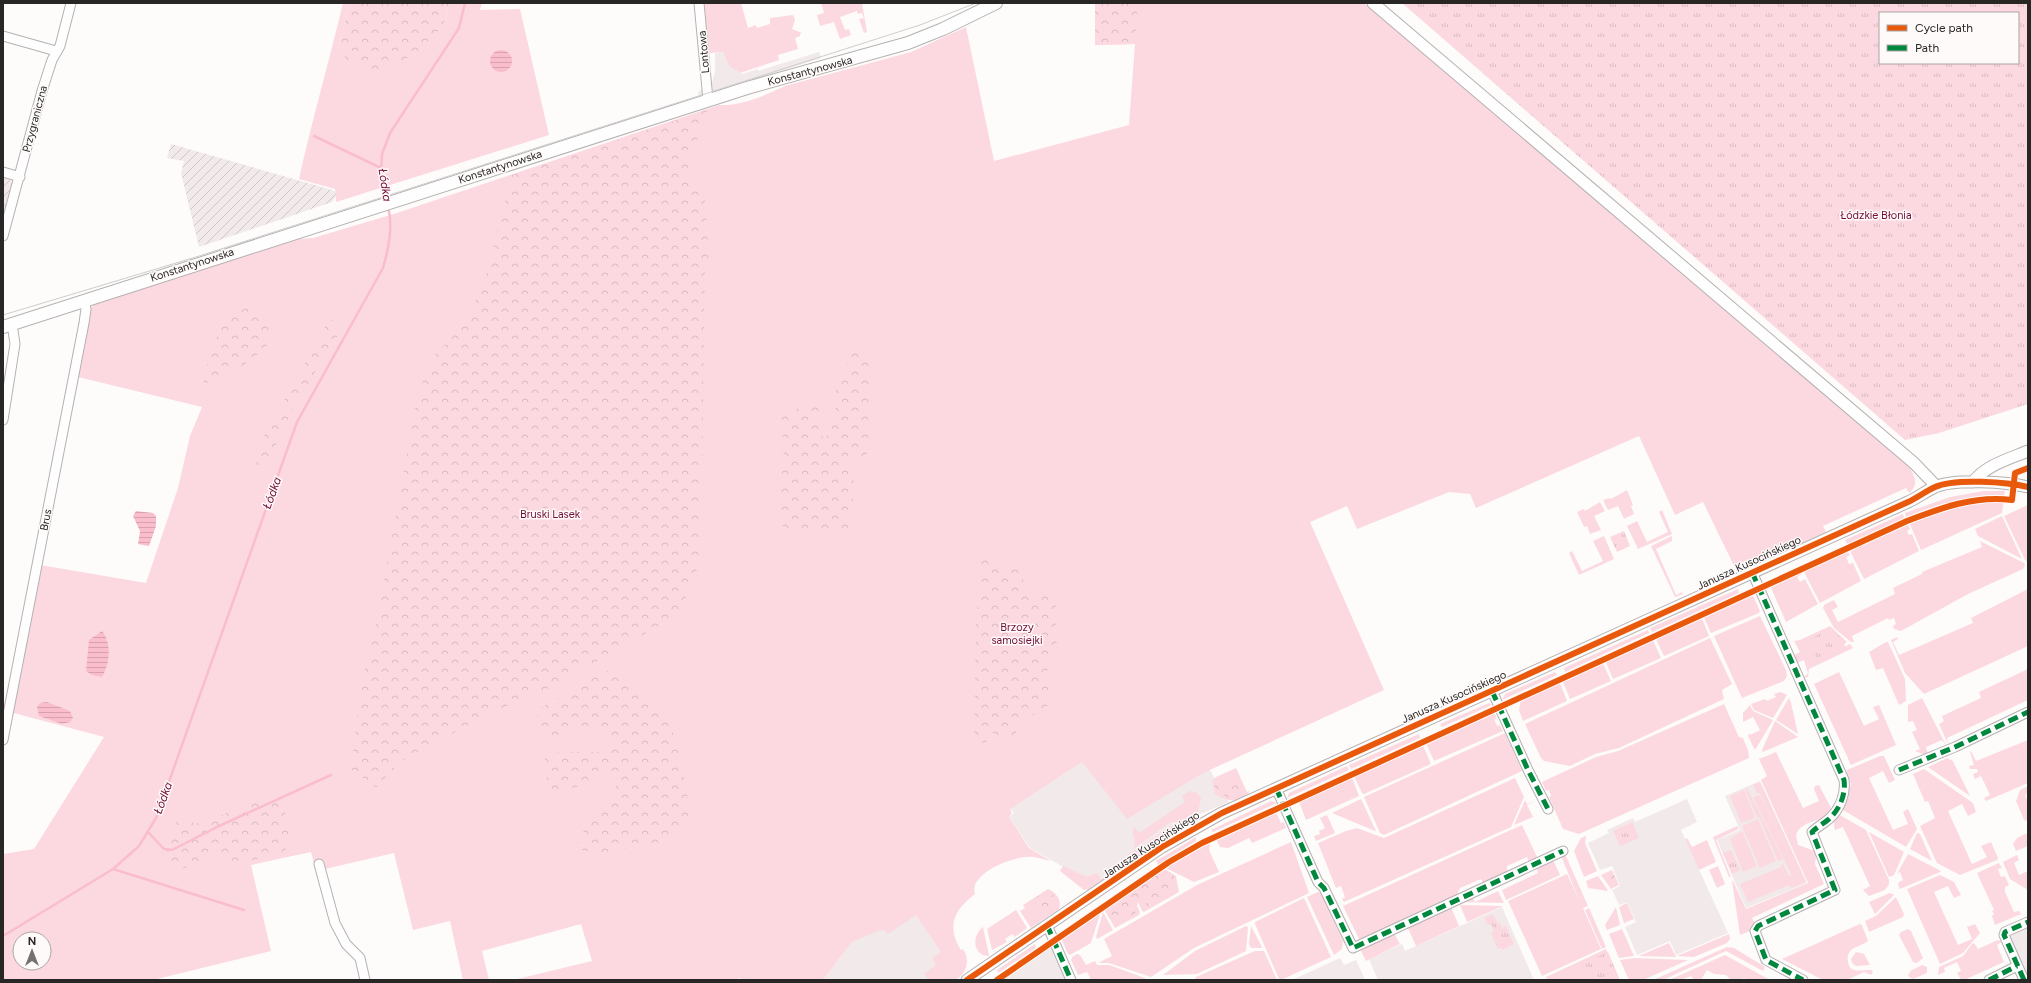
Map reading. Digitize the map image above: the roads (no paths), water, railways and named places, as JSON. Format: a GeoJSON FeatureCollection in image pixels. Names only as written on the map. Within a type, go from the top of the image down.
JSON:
{"type":"FeatureCollection","features":[{"type":"Feature","properties":{"kind":"main road","name":"Konstantynowska"},"geometry":{"type":"LineString","coordinates":[[8,326],[84,300],[397,201],[708,100],[908,43],[943,29],[996,3]]}},
{"type":"Feature","properties":{"kind":"street","name":"Przygraniczna"},"geometry":{"type":"LineString","coordinates":[[3,236],[42,91],[56,51],[60,46],[71,3]]}},
{"type":"Feature","properties":{"kind":"street","name":"Lontowa"},"geometry":{"type":"LineString","coordinates":[[699,3],[708,100]]}},
{"type":"Feature","properties":{"kind":"street"},"geometry":{"type":"LineString","coordinates":[[1373,3],[1914,463],[1936,486]]}},
{"type":"Feature","properties":{"kind":"street"},"geometry":{"type":"LineString","coordinates":[[3,36],[56,51]]}},
{"type":"Feature","properties":{"kind":"street"},"geometry":{"type":"LineString","coordinates":[[3,172],[20,177]]}},
{"type":"Feature","properties":{"kind":"street","name":"Brus"},"geometry":{"type":"LineString","coordinates":[[3,740],[84,323],[86,309],[84,300]]}},
{"type":"Feature","properties":{"kind":"street"},"geometry":{"type":"LineString","coordinates":[[3,420],[15,344],[8,326]]}},
{"type":"Feature","properties":{"kind":"street"},"geometry":{"type":"LineString","coordinates":[[1973,482],[1978,476],[1990,468],[2028,451]]}},
{"type":"Feature","properties":{"kind":"street","name":"Janusza Kusocińskiego"},"geometry":{"type":"LineString","coordinates":[[967,980],[1183,834],[1216,816],[1276,788],[1908,502],[1936,486],[1973,482],[2014,484],[2028,487]]}},
{"type":"Feature","properties":{"kind":"street"},"geometry":{"type":"LineString","coordinates":[[1752,572],[1844,780],[1846,791],[1838,808],[1830,818],[1812,832],[1836,890],[1758,926],[1755,931],[1766,960],[1803,980]]}},
{"type":"Feature","properties":{"kind":"street"},"geometry":{"type":"LineString","coordinates":[[1492,690],[1528,770],[1548,809]]}},
{"type":"Feature","properties":{"kind":"street"},"geometry":{"type":"LineString","coordinates":[[1899,770],[1955,747],[2028,712]]}},
{"type":"Feature","properties":{"kind":"street"},"geometry":{"type":"LineString","coordinates":[[1276,788],[1318,882],[1324,888],[1353,948],[1563,851]]}},
{"type":"Feature","properties":{"kind":"street"},"geometry":{"type":"LineString","coordinates":[[319,864],[335,923],[346,944],[360,958],[365,980]]}},
{"type":"Feature","properties":{"kind":"street"},"geometry":{"type":"LineString","coordinates":[[2024,980],[2004,935],[2005,932],[2028,922]]}},
{"type":"Feature","properties":{"kind":"street"},"geometry":{"type":"LineString","coordinates":[[1048,925],[1071,980]]}},
{"type":"Feature","properties":{"kind":"street"},"geometry":{"type":"LineString","coordinates":[[1989,980],[2017,966]]}},
{"type":"Feature","properties":{"kind":"waterway","name":"Łódka"},"geometry":{"type":"LineString","coordinates":[[387,199],[381,174],[382,154],[390,133],[459,28],[465,3]]}},
{"type":"Feature","properties":{"kind":"waterway"},"geometry":{"type":"LineString","coordinates":[[314,136],[381,168]]}},
{"type":"Feature","properties":{"kind":"waterway","name":"Łódka"},"geometry":{"type":"LineString","coordinates":[[3,936],[113,869],[139,846],[156,818],[297,422],[383,268],[390,237],[388,206]]}},
{"type":"Feature","properties":{"kind":"waterway"},"geometry":{"type":"LineString","coordinates":[[148,832],[164,849],[172,850],[217,827],[331,775]]}},
{"type":"Feature","properties":{"kind":"waterway"},"geometry":{"type":"LineString","coordinates":[[113,869],[244,910]]}},
{"type":"Feature","properties":{"kind":"tram line"},"geometry":{"type":"LineString","coordinates":[[3,315],[196,257],[920,25],[976,3]]}},
{"type":"Feature","properties":{"kind":"park label","name":"Łódzkie Błonia"},"geometry":{"type":"Point","coordinates":[1876,215]}},
{"type":"Feature","properties":{"kind":"park label","name":"Bruski Lasek"},"geometry":{"type":"Point","coordinates":[550,514]}},
{"type":"Feature","properties":{"kind":"park label","name":"Brzozy samosiejki"},"geometry":{"type":"Point","coordinates":[1017,633]}}]}
